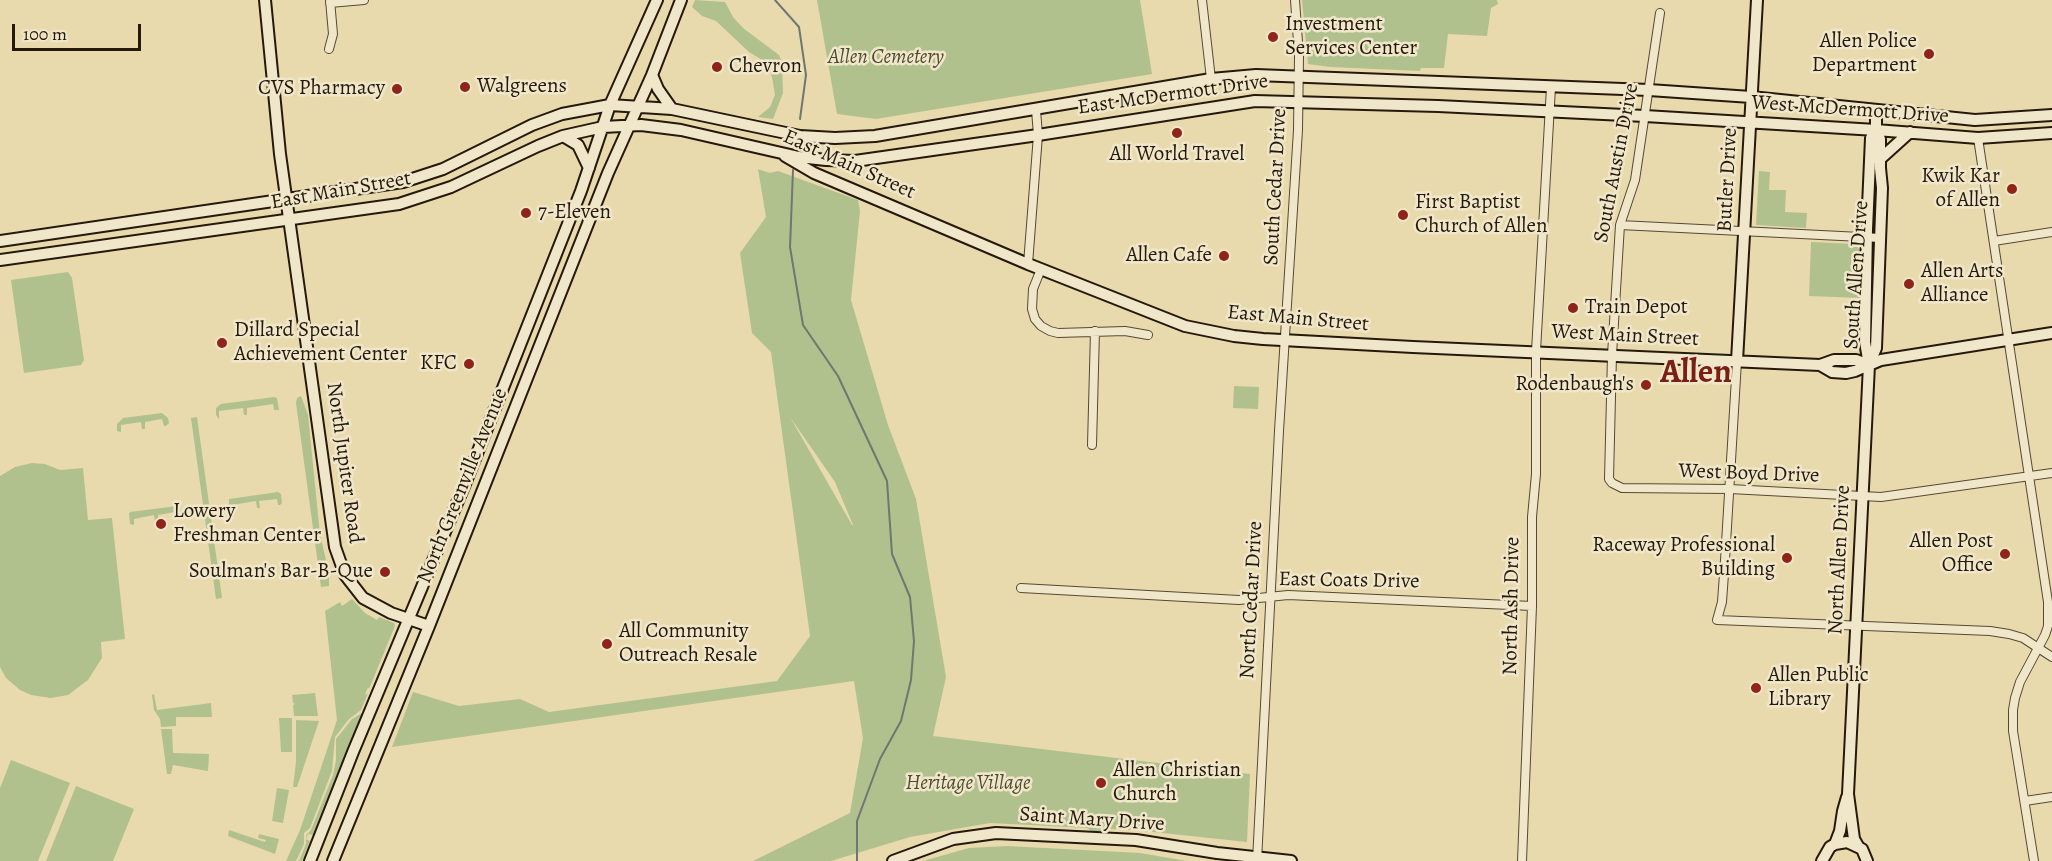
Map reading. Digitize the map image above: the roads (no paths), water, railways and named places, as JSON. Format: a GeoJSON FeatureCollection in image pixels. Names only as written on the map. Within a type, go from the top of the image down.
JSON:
{"type":"FeatureCollection","features":[{"type":"Feature","properties":{"kind":"main road","name":"North Jupiter Road"},"geometry":{"type":"LineString","coordinates":[[265,0],[286,199],[335,547],[345,575],[355,590],[375,606],[429,626]]}},
{"type":"Feature","properties":{"kind":"main road","name":"North Greenville Avenue"},"geometry":{"type":"LineString","coordinates":[[310,861],[465,484],[589,168],[610,105],[657,0]]}},
{"type":"Feature","properties":{"kind":"main road","name":"North Greenville Avenue"},"geometry":{"type":"LineString","coordinates":[[333,861],[429,626],[608,173],[652,75],[681,0]]}},
{"type":"Feature","properties":{"kind":"main road","name":"Butler Drive"},"geometry":{"type":"LineString","coordinates":[[1737,361],[1757,0]]}},
{"type":"Feature","properties":{"kind":"main road"},"geometry":{"type":"LineString","coordinates":[[652,75],[658,89],[672,109]]}},
{"type":"Feature","properties":{"kind":"main road","name":"East McDermott Drive"},"geometry":{"type":"LineString","coordinates":[[800,136],[834,138],[874,136],[1212,79],[1256,75],[1649,90]]}},
{"type":"Feature","properties":{"kind":"main road","name":"West McDermott Drive"},"geometry":{"type":"LineString","coordinates":[[1649,90],[1976,120],[2052,115]]}},
{"type":"Feature","properties":{"kind":"main road","name":"East McDermott Drive"},"geometry":{"type":"LineString","coordinates":[[780,152],[826,160],[855,160],[1038,135],[1255,101],[1646,116]]}},
{"type":"Feature","properties":{"kind":"main road","name":"East Main Street"},"geometry":{"type":"LineString","coordinates":[[0,241],[388,185],[430,174],[532,125],[561,114],[610,105],[672,109],[800,136]]}},
{"type":"Feature","properties":{"kind":"main road","name":"South Allen Drive"},"geometry":{"type":"LineString","coordinates":[[1869,365],[1876,348],[1881,238],[1882,188],[1880,139],[1876,130],[1876,111]]}},
{"type":"Feature","properties":{"kind":"main road","name":"West McDermott Drive"},"geometry":{"type":"LineString","coordinates":[[1646,116],[1978,138],[2052,133]]}},
{"type":"Feature","properties":{"kind":"main road","name":"East Main Street"},"geometry":{"type":"LineString","coordinates":[[0,260],[399,204],[437,192],[563,136],[603,127],[630,126],[681,130],[780,152],[814,173],[1028,264],[1185,326],[1234,336],[1286,341],[1536,351]]}},
{"type":"Feature","properties":{"kind":"main road","name":"South Allen Drive"},"geometry":{"type":"LineString","coordinates":[[1869,365],[1865,342],[1867,237],[1871,138],[1876,130]]}},
{"type":"Feature","properties":{"kind":"main road"},"geometry":{"type":"LineString","coordinates":[[1880,160],[1910,132]]}},
{"type":"Feature","properties":{"kind":"main road"},"geometry":{"type":"LineString","coordinates":[[563,136],[578,145],[589,168]]}},
{"type":"Feature","properties":{"kind":"main road"},"geometry":{"type":"LineString","coordinates":[[430,174],[437,192]]}},
{"type":"Feature","properties":{"kind":"main road"},"geometry":{"type":"LineString","coordinates":[[80,229],[83,249]]}},
{"type":"Feature","properties":{"kind":"main road","name":"West Main Street"},"geometry":{"type":"LineString","coordinates":[[1536,351],[1820,365],[1834,360],[1856,360],[1869,365],[1902,356],[2052,333]]}},
{"type":"Feature","properties":{"kind":"main road","name":"North Allen Drive"},"geometry":{"type":"LineString","coordinates":[[1867,860],[1854,839],[1848,794],[1869,365]]}},
{"type":"Feature","properties":{"kind":"main road","name":"North Allen Drive"},"geometry":{"type":"LineString","coordinates":[[1835,843],[1848,794]]}},
{"type":"Feature","properties":{"kind":"main road","name":"Saint Mary Drive"},"geometry":{"type":"LineString","coordinates":[[896,860],[959,838],[996,833],[1136,840],[1257,859],[1291,861]]}},
{"type":"Feature","properties":{"kind":"main road"},"geometry":{"type":"LineString","coordinates":[[1822,861],[1826,852],[1835,843],[1847,842],[1858,846]]}},
{"type":"Feature","properties":{"kind":"street"},"geometry":{"type":"LineString","coordinates":[[329,49],[333,34],[330,2],[364,0]]}},
{"type":"Feature","properties":{"kind":"street"},"geometry":{"type":"LineString","coordinates":[[1202,0],[1212,79]]}},
{"type":"Feature","properties":{"kind":"street","name":"South Cedar Drive"},"geometry":{"type":"LineString","coordinates":[[1286,341],[1299,76],[1295,0]]}},
{"type":"Feature","properties":{"kind":"street","name":"South Austin Drive"},"geometry":{"type":"LineString","coordinates":[[1622,488],[1612,483],[1609,478],[1612,355],[1620,225],[1635,180],[1660,13]]}},
{"type":"Feature","properties":{"kind":"street","name":"North Ash Drive"},"geometry":{"type":"LineString","coordinates":[[1522,861],[1532,606],[1532,517],[1536,474],[1536,351],[1551,87]]}},
{"type":"Feature","properties":{"kind":"street"},"geometry":{"type":"LineString","coordinates":[[1028,264],[1038,135],[1036,110]]}},
{"type":"Feature","properties":{"kind":"street"},"geometry":{"type":"LineString","coordinates":[[1978,138],[2050,610],[2048,626],[2020,682],[2014,698],[2013,710],[2013,731],[2034,861]]}},
{"type":"Feature","properties":{"kind":"street"},"geometry":{"type":"LineString","coordinates":[[1620,225],[1881,238]]}},
{"type":"Feature","properties":{"kind":"street"},"geometry":{"type":"LineString","coordinates":[[1994,241],[2052,232]]}},
{"type":"Feature","properties":{"kind":"street"},"geometry":{"type":"LineString","coordinates":[[1041,269],[1033,289],[1032,309],[1041,326],[1058,333],[1125,331],[1148,334]]}},
{"type":"Feature","properties":{"kind":"street"},"geometry":{"type":"LineString","coordinates":[[1092,445],[1095,331]]}},
{"type":"Feature","properties":{"kind":"street","name":"North Cedar Drive"},"geometry":{"type":"LineString","coordinates":[[1257,859],[1286,341]]}},
{"type":"Feature","properties":{"kind":"street"},"geometry":{"type":"LineString","coordinates":[[1737,361],[1722,602],[1717,620],[1990,631],[2023,638],[2052,657]]}},
{"type":"Feature","properties":{"kind":"street","name":"West Boyd Drive"},"geometry":{"type":"LineString","coordinates":[[1622,488],[1730,489],[1881,497],[2052,473]]}},
{"type":"Feature","properties":{"kind":"street","name":"East Coats Drive"},"geometry":{"type":"LineString","coordinates":[[1021,588],[1239,600],[1288,595],[1532,606]]}},
{"type":"Feature","properties":{"kind":"street"},"geometry":{"type":"LineString","coordinates":[[2025,801],[2052,797]]}},
{"type":"Feature","properties":{"kind":"waterway"},"geometry":{"type":"LineString","coordinates":[[775,0],[799,27],[806,75],[800,119]]}},
{"type":"Feature","properties":{"kind":"waterway"},"geometry":{"type":"LineString","coordinates":[[793,170],[790,247],[803,325],[838,376],[887,481],[892,554],[910,597],[914,641],[911,680],[901,721],[880,759],[857,821],[857,861]]}},
{"type":"Feature","properties":{"kind":"place","name":"Investment Services Center"},"geometry":{"type":"Point","coordinates":[1273,37]}},
{"type":"Feature","properties":{"kind":"place","name":"Allen Police Department"},"geometry":{"type":"Point","coordinates":[1929,54]}},
{"type":"Feature","properties":{"kind":"place","name":"Chevron"},"geometry":{"type":"Point","coordinates":[717,67]}},
{"type":"Feature","properties":{"kind":"place","name":"Walgreens"},"geometry":{"type":"Point","coordinates":[465,87]}},
{"type":"Feature","properties":{"kind":"place","name":"CVS Pharmacy"},"geometry":{"type":"Point","coordinates":[397,89]}},
{"type":"Feature","properties":{"kind":"place","name":"All World Travel"},"geometry":{"type":"Point","coordinates":[1177,133]}},
{"type":"Feature","properties":{"kind":"place","name":"Kwik Kar of Allen"},"geometry":{"type":"Point","coordinates":[2012,189]}},
{"type":"Feature","properties":{"kind":"place","name":"7-Eleven"},"geometry":{"type":"Point","coordinates":[526,213]}},
{"type":"Feature","properties":{"kind":"place","name":"First Baptist Church of Allen"},"geometry":{"type":"Point","coordinates":[1403,215]}},
{"type":"Feature","properties":{"kind":"place","name":"Allen Cafe"},"geometry":{"type":"Point","coordinates":[1224,256]}},
{"type":"Feature","properties":{"kind":"place","name":"Allen Arts Alliance"},"geometry":{"type":"Point","coordinates":[1909,284]}},
{"type":"Feature","properties":{"kind":"place","name":"Train Depot"},"geometry":{"type":"Point","coordinates":[1573,308]}},
{"type":"Feature","properties":{"kind":"place","name":"Dillard Special Achievement Center"},"geometry":{"type":"Point","coordinates":[222,343]}},
{"type":"Feature","properties":{"kind":"place","name":"KFC"},"geometry":{"type":"Point","coordinates":[469,364]}},
{"type":"Feature","properties":{"kind":"place","name":"Rodenbaugh's"},"geometry":{"type":"Point","coordinates":[1646,385]}},
{"type":"Feature","properties":{"kind":"place","name":"Lowery Freshman Center"},"geometry":{"type":"Point","coordinates":[161,524]}},
{"type":"Feature","properties":{"kind":"place","name":"Allen Post Office"},"geometry":{"type":"Point","coordinates":[2005,554]}},
{"type":"Feature","properties":{"kind":"place","name":"Raceway Professional Building"},"geometry":{"type":"Point","coordinates":[1787,558]}},
{"type":"Feature","properties":{"kind":"place","name":"Soulman's Bar-B-Que"},"geometry":{"type":"Point","coordinates":[385,572]}},
{"type":"Feature","properties":{"kind":"place","name":"All Community Outreach Resale"},"geometry":{"type":"Point","coordinates":[607,644]}},
{"type":"Feature","properties":{"kind":"place","name":"Allen Public Library"},"geometry":{"type":"Point","coordinates":[1756,688]}},
{"type":"Feature","properties":{"kind":"place","name":"Allen Christian Church"},"geometry":{"type":"Point","coordinates":[1101,783]}},
{"type":"Feature","properties":{"kind":"district","name":"Allen"},"geometry":{"type":"Point","coordinates":[1696,374]}},
{"type":"Feature","properties":{"kind":"park label","name":"Allen Cemetery"},"geometry":{"type":"Point","coordinates":[886,58]}},
{"type":"Feature","properties":{"kind":"park label","name":"Heritage Village"},"geometry":{"type":"Point","coordinates":[968,784]}}]}
